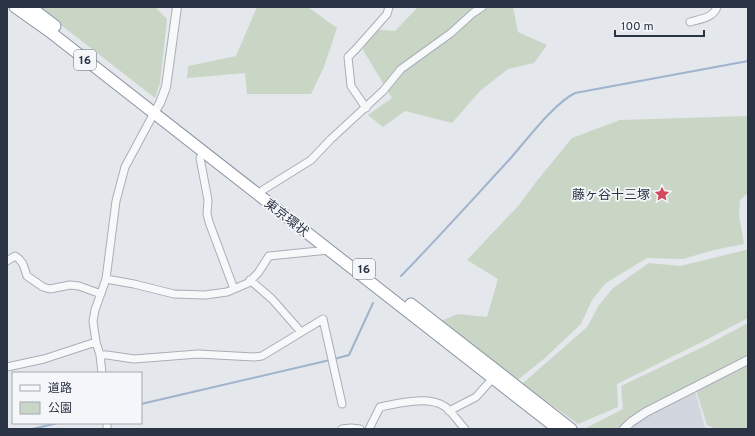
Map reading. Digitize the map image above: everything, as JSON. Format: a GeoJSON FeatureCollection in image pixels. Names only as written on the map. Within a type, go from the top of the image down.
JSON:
{"type":"FeatureCollection","features":[{"type":"Feature","properties":{"kind":"highway","name":"東京環状"},"geometry":{"type":"LineString","coordinates":[[16,7],[156,110],[203,152],[260,192],[329,250],[558,429]]}},
{"type":"Feature","properties":{"kind":"highway","name":"東京環状"},"geometry":{"type":"LineString","coordinates":[[30,7],[156,110],[260,192],[571,429]]}},
{"type":"Feature","properties":{"kind":"street"},"geometry":{"type":"LineString","coordinates":[[102,372],[93,321],[95,310],[106,279],[120,184],[125,167],[133,150],[156,110],[166,87],[177,7]]}},
{"type":"Feature","properties":{"kind":"street"},"geometry":{"type":"LineString","coordinates":[[366,108],[351,86],[348,57],[387,14],[389,7]]}},
{"type":"Feature","properties":{"kind":"street"},"geometry":{"type":"LineString","coordinates":[[260,192],[311,160],[383,91],[401,69],[451,33],[482,7]]}},
{"type":"Feature","properties":{"kind":"street"},"geometry":{"type":"LineString","coordinates":[[690,22],[710,16],[715,12],[717,7]]}},
{"type":"Feature","properties":{"kind":"street"},"geometry":{"type":"LineString","coordinates":[[203,152],[200,158],[208,200],[207,214],[234,289]]}},
{"type":"Feature","properties":{"kind":"street"},"geometry":{"type":"LineString","coordinates":[[106,279],[174,294],[205,295],[227,292],[248,283],[258,273],[269,256],[329,250]]}},
{"type":"Feature","properties":{"kind":"street"},"geometry":{"type":"LineString","coordinates":[[7,261],[15,256],[19,259],[27,276],[43,287],[50,289],[79,286],[101,294]]}},
{"type":"Feature","properties":{"kind":"street"},"geometry":{"type":"LineString","coordinates":[[250,280],[272,299],[301,332]]}},
{"type":"Feature","properties":{"kind":"street"},"geometry":{"type":"LineString","coordinates":[[100,355],[134,359],[198,354],[254,357],[262,356],[323,319],[342,404]]}},
{"type":"Feature","properties":{"kind":"street"},"geometry":{"type":"LineString","coordinates":[[7,367],[44,359],[96,342]]}},
{"type":"Feature","properties":{"kind":"street"},"geometry":{"type":"LineString","coordinates":[[624,429],[631,422],[646,412],[748,360]]}},
{"type":"Feature","properties":{"kind":"street"},"geometry":{"type":"LineString","coordinates":[[449,411],[476,396],[492,378]]}},
{"type":"Feature","properties":{"kind":"street"},"geometry":{"type":"LineString","coordinates":[[369,429],[380,407],[398,403],[427,401],[444,406],[465,429]]}},
{"type":"Feature","properties":{"kind":"street"},"geometry":{"type":"LineString","coordinates":[[342,429],[360,429]]}},
{"type":"Feature","properties":{"kind":"shaded area"},"geometry":{"type":"Polygon","coordinates":[[[695,391],[705,427],[712,429],[628,429],[633,423],[695,391]]]}},
{"type":"Feature","properties":{"kind":"green space"},"geometry":{"type":"Polygon","coordinates":[[[38,7],[155,7],[167,19],[160,83],[155,98],[38,7]]]}},
{"type":"Feature","properties":{"kind":"green space"},"geometry":{"type":"Polygon","coordinates":[[[257,7],[308,7],[337,28],[324,67],[311,94],[247,94],[245,73],[187,78],[188,66],[236,56],[257,7]]]}},
{"type":"Feature","properties":{"kind":"green space"},"geometry":{"type":"Polygon","coordinates":[[[418,7],[513,7],[518,32],[547,45],[534,63],[508,69],[480,91],[452,123],[405,111],[383,127],[368,115],[392,98],[363,50],[371,29],[395,31],[418,7]]]}},
{"type":"Feature","properties":{"kind":"green space"},"geometry":{"type":"Polygon","coordinates":[[[748,116],[748,193],[740,200],[739,215],[744,244],[714,250],[683,259],[647,258],[606,283],[592,300],[581,324],[545,358],[515,382],[441,321],[458,314],[487,317],[498,279],[467,260],[519,205],[572,138],[620,120],[748,116]]]}},
{"type":"Feature","properties":{"kind":"green space"},"geometry":{"type":"Polygon","coordinates":[[[748,250],[748,318],[617,384],[618,407],[578,424],[522,384],[587,327],[599,305],[613,288],[649,263],[680,266],[748,250]]]}},
{"type":"Feature","properties":{"kind":"green space"},"geometry":{"type":"Polygon","coordinates":[[[748,323],[748,429],[716,429],[707,425],[694,384],[629,429],[586,428],[623,409],[621,386],[705,346],[748,323]]]}},
{"type":"Feature","properties":{"kind":"waterway"},"geometry":{"type":"LineString","coordinates":[[401,276],[509,160],[549,114],[558,105],[575,93],[748,61]]}},
{"type":"Feature","properties":{"kind":"waterway"},"geometry":{"type":"LineString","coordinates":[[334,359],[349,355],[373,303]]}},
{"type":"Feature","properties":{"kind":"waterway"},"geometry":{"type":"LineString","coordinates":[[142,404],[330,360]]}},
{"type":"Feature","properties":{"kind":"waterway"},"geometry":{"type":"LineString","coordinates":[[32,429],[54,424]]}},
{"type":"Feature","properties":{"kind":"place","name":"藤ヶ谷十三塚"},"geometry":{"type":"Point","coordinates":[662,194]}}]}
